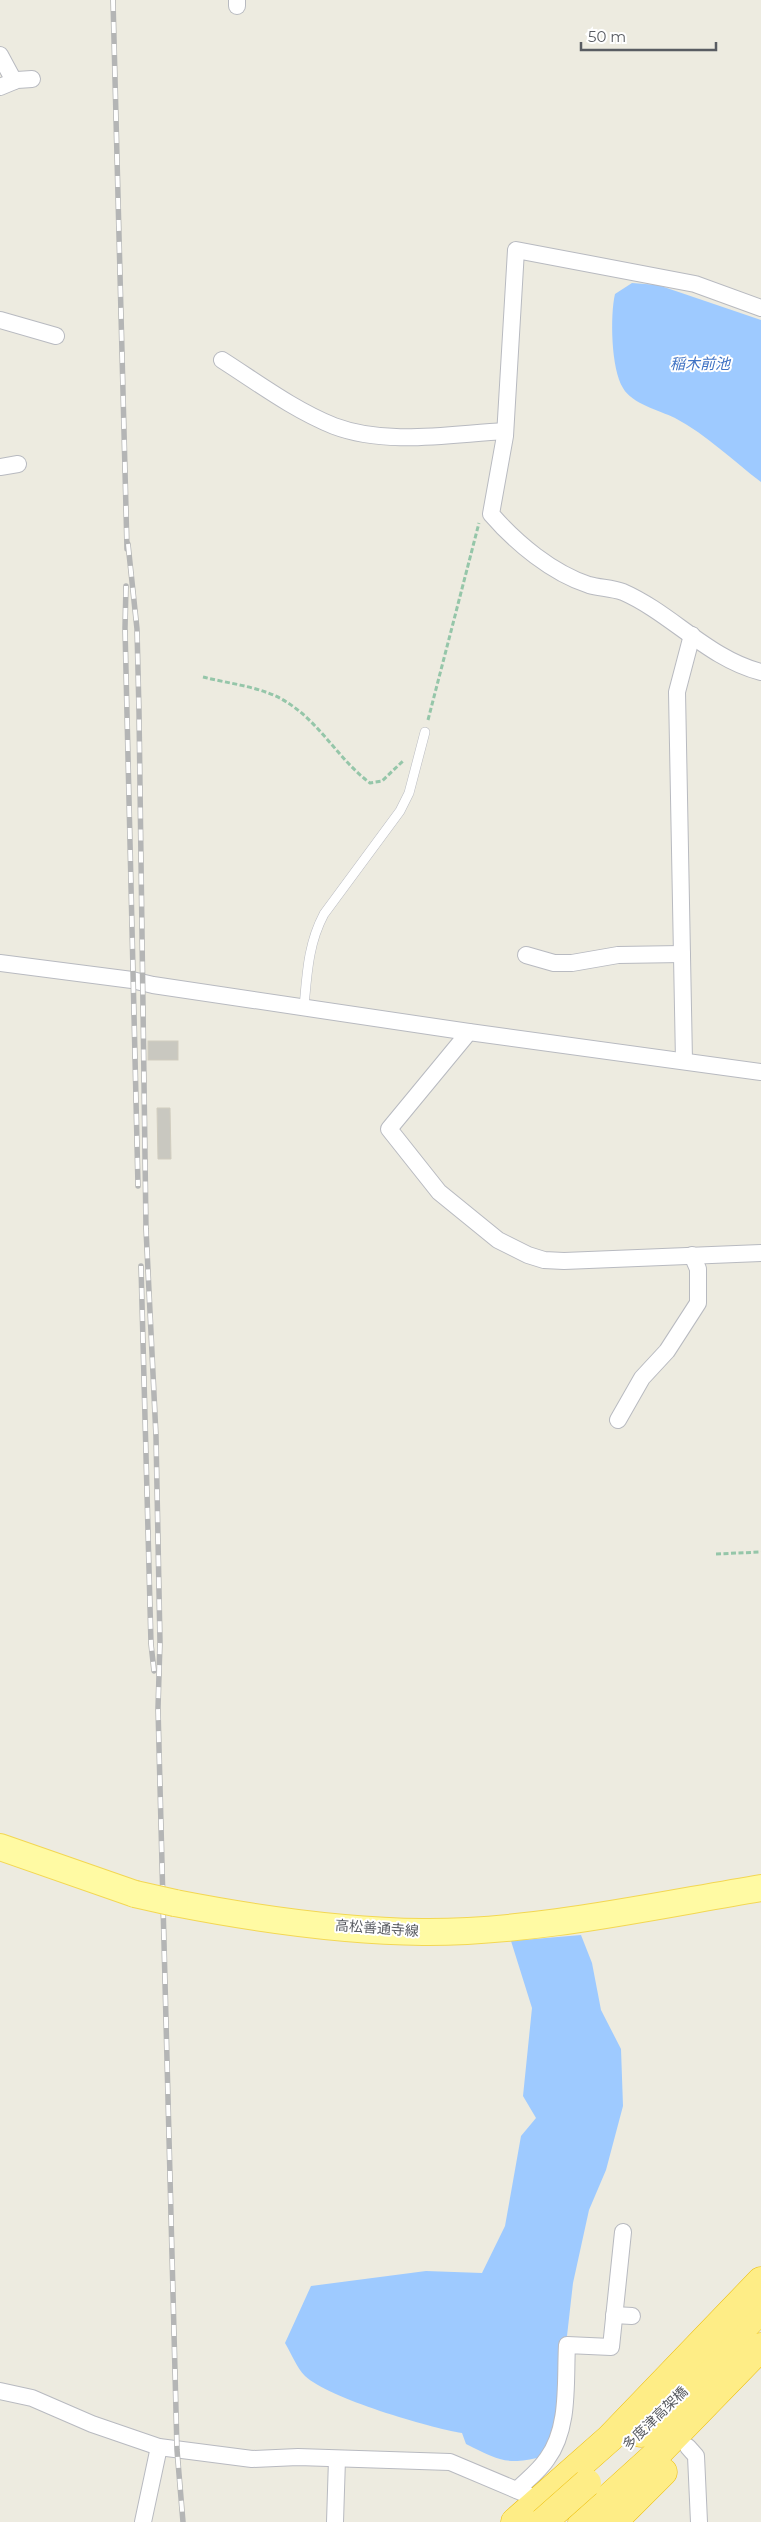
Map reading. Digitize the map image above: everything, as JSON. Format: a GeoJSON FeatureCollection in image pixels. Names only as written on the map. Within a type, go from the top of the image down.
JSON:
{"type":"FeatureCollection","features":[{"type":"Feature","properties":{"kind":"highway"},"geometry":{"type":"LineString","coordinates":[[515,2522],[610,2438],[761,2281]]}},
{"type":"Feature","properties":{"kind":"highway","name":"多度津高架橋"},"geometry":{"type":"LineString","coordinates":[[602,2502],[707,2367],[761,2309]]}},
{"type":"Feature","properties":{"kind":"highway","name":"多度津高架橋"},"geometry":{"type":"LineString","coordinates":[[582,2522],[662,2448],[761,2347]]}},
{"type":"Feature","properties":{"kind":"highway"},"geometry":{"type":"LineString","coordinates":[[602,2502],[688,2447],[761,2373]]}},
{"type":"Feature","properties":{"kind":"highway","name":"多度津高架橋"},"geometry":{"type":"LineString","coordinates":[[534,2504],[602,2502]]}},
{"type":"Feature","properties":{"kind":"main road","name":"高松善通寺線"},"geometry":{"type":"LineString","coordinates":[[0,1847],[135,1894],[175,1903],[246,1917],[334,1926],[423,1932],[497,1928],[761,1888]]}},
{"type":"Feature","properties":{"kind":"street"},"geometry":{"type":"LineString","coordinates":[[0,54],[7,84],[32,79]]}},
{"type":"Feature","properties":{"kind":"street"},"geometry":{"type":"LineString","coordinates":[[761,308],[695,284],[516,250],[505,430],[491,514],[501,526],[551,568],[589,585],[622,592],[724,656],[761,672]]}},
{"type":"Feature","properties":{"kind":"street"},"geometry":{"type":"LineString","coordinates":[[0,320],[56,336]]}},
{"type":"Feature","properties":{"kind":"street"},"geometry":{"type":"LineString","coordinates":[[222,360],[316,418],[357,432],[381,436],[416,437],[505,430]]}},
{"type":"Feature","properties":{"kind":"street"},"geometry":{"type":"LineString","coordinates":[[0,467],[18,464]]}},
{"type":"Feature","properties":{"kind":"street"},"geometry":{"type":"LineString","coordinates":[[684,1061],[677,692],[692,635]]}},
{"type":"Feature","properties":{"kind":"street"},"geometry":{"type":"LineString","coordinates":[[526,955],[554,964],[572,963],[618,955],[682,954]]}},
{"type":"Feature","properties":{"kind":"street"},"geometry":{"type":"LineString","coordinates":[[0,963],[132,980],[153,985],[304,1008],[761,1072]]}},
{"type":"Feature","properties":{"kind":"street"},"geometry":{"type":"LineString","coordinates":[[469,1032],[389,1129],[439,1192],[498,1240],[528,1255],[544,1260],[761,1253]]}},
{"type":"Feature","properties":{"kind":"street"},"geometry":{"type":"LineString","coordinates":[[618,1420],[642,1378],[667,1350],[698,1303],[698,1269],[692,1255]]}},
{"type":"Feature","properties":{"kind":"street"},"geometry":{"type":"LineString","coordinates":[[534,2504],[548,2458],[558,2439],[562,2424],[567,2345],[610,2347],[623,2232]]}},
{"type":"Feature","properties":{"kind":"street"},"geometry":{"type":"LineString","coordinates":[[614,2315],[632,2316]]}},
{"type":"Feature","properties":{"kind":"street"},"geometry":{"type":"LineString","coordinates":[[0,2391],[32,2398],[92,2424],[159,2447],[252,2459],[298,2457],[450,2462],[534,2504],[557,2522]]}},
{"type":"Feature","properties":{"kind":"street"},"geometry":{"type":"LineString","coordinates":[[144,2522],[159,2447]]}},
{"type":"Feature","properties":{"kind":"street"},"geometry":{"type":"LineString","coordinates":[[688,2447],[696,2456],[700,2522]]}},
{"type":"Feature","properties":{"kind":"street"},"geometry":{"type":"LineString","coordinates":[[335,2522],[337,2459]]}},
{"type":"Feature","properties":{"kind":"lane"},"geometry":{"type":"LineString","coordinates":[[304,1008],[310,949],[314,932],[324,914],[400,811],[409,793],[426,732]]}},
{"type":"Feature","properties":{"kind":"path"},"geometry":{"type":"LineString","coordinates":[[204,677],[267,693],[286,702],[317,727],[357,774],[370,784],[382,781],[402,762],[426,732],[477,524],[491,514]]}},
{"type":"Feature","properties":{"kind":"path"},"geometry":{"type":"LineString","coordinates":[[716,1554],[761,1552]]}},
{"type":"Feature","properties":{"kind":"water","name":"稲木前池"},"geometry":{"type":"Polygon","coordinates":[[[632,283],[658,285],[761,320],[761,482],[698,432],[675,418],[639,402],[627,394],[623,388],[614,355],[613,303],[615,294],[632,283]]]}},
{"type":"Feature","properties":{"kind":"water"},"geometry":{"type":"Polygon","coordinates":[[[581,1935],[592,1963],[601,2010],[621,2049],[623,2106],[606,2170],[589,2210],[573,2283],[567,2336],[561,2425],[541,2457],[518,2461],[502,2460],[466,2444],[462,2433],[404,2419],[356,2402],[317,2385],[302,2373],[285,2343],[311,2286],[426,2271],[482,2273],[505,2226],[521,2136],[536,2118],[523,2096],[532,2008],[511,1941],[581,1935]]]}},
{"type":"Feature","properties":{"kind":"building"},"geometry":{"type":"Polygon","coordinates":[[[148,1041],[178,1041],[178,1060],[148,1060],[148,1041]]]}},
{"type":"Feature","properties":{"kind":"building"},"geometry":{"type":"Polygon","coordinates":[[[157,1108],[170,1108],[171,1159],[158,1159],[157,1108]]]}},
{"type":"Feature","properties":{"kind":"railway"},"geometry":{"type":"LineString","coordinates":[[113,0],[127,549]]}},
{"type":"Feature","properties":{"kind":"railway"},"geometry":{"type":"LineString","coordinates":[[128,544],[137,629],[146,1229],[156,1436],[160,1642],[158,1708],[177,2450],[183,2522]]}},
{"type":"Feature","properties":{"kind":"railway"},"geometry":{"type":"LineString","coordinates":[[126,586],[125,628],[138,1186]]}},
{"type":"Feature","properties":{"kind":"railway"},"geometry":{"type":"LineString","coordinates":[[141,1266],[151,1644],[154,1671]]}}]}
